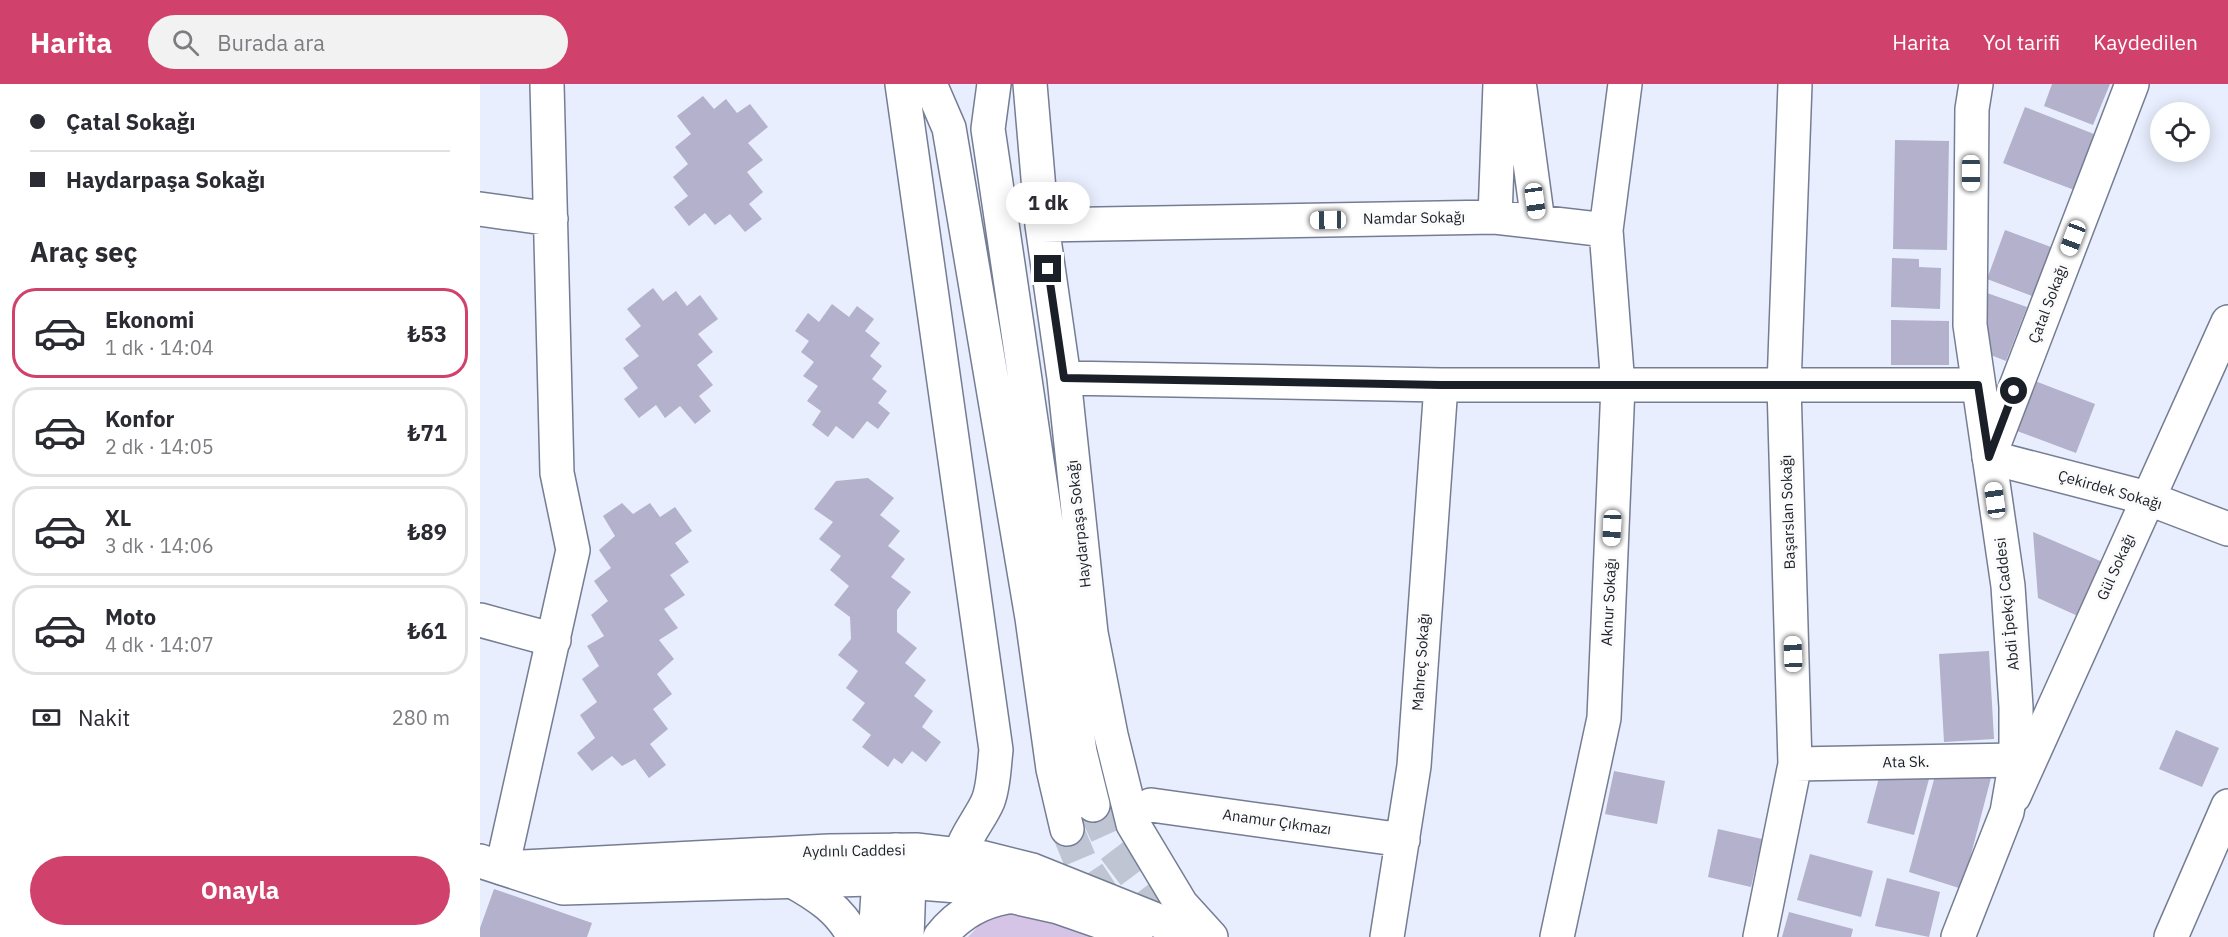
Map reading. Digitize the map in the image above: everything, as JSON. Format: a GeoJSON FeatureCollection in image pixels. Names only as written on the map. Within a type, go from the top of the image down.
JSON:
{"type":"FeatureCollection","features":[{"type":"Feature","properties":{"kind":"main road"},"geometry":{"type":"LineString","coordinates":[[491,865],[554,640],[573,550],[557,473],[547,84]]}},
{"type":"Feature","properties":{"kind":"main road"},"geometry":{"type":"LineString","coordinates":[[902,84],[996,750],[989,799],[958,855],[960,872],[970,887]]}},
{"type":"Feature","properties":{"kind":"main road"},"geometry":{"type":"LineString","coordinates":[[930,84],[949,128],[1032,618],[1053,768],[1067,829]]}},
{"type":"Feature","properties":{"kind":"main road"},"geometry":{"type":"LineString","coordinates":[[994,84],[988,129],[1080,752],[1093,806]]}},
{"type":"Feature","properties":{"kind":"main road","name":"Haydarpaşa Sokağı"},"geometry":{"type":"LineString","coordinates":[[1030,84],[1042,225],[1064,378],[1091,633],[1111,735],[1133,824],[1180,904],[1211,937]]}},
{"type":"Feature","properties":{"kind":"main road"},"geometry":{"type":"LineString","coordinates":[[1495,217],[1500,84]]}},
{"type":"Feature","properties":{"kind":"main road"},"geometry":{"type":"LineString","coordinates":[[1514,84],[1520,89],[1538,222]]}},
{"type":"Feature","properties":{"kind":"main road","name":"Aknur Sokağı"},"geometry":{"type":"LineString","coordinates":[[1557,937],[1604,718],[1618,386],[1606,230],[1625,84]]}},
{"type":"Feature","properties":{"kind":"main road","name":"Başarslan Sokağı"},"geometry":{"type":"LineString","coordinates":[[1760,937],[1795,764],[1784,386],[1795,84]]}},
{"type":"Feature","properties":{"kind":"main road","name":"Abdi İpekçi Caddesi"},"geometry":{"type":"LineString","coordinates":[[1958,937],[2007,812],[2016,760],[2016,707],[2008,586],[1970,325],[1972,109],[1976,84]]}},
{"type":"Feature","properties":{"kind":"main road","name":"Çatal Sokağı"},"geometry":{"type":"LineString","coordinates":[[1989,457],[2132,84]]}},
{"type":"Feature","properties":{"kind":"main road"},"geometry":{"type":"LineString","coordinates":[[480,208],[551,219]]}},
{"type":"Feature","properties":{"kind":"main road","name":"Namdar Sokağı"},"geometry":{"type":"LineString","coordinates":[[1042,225],[1495,217],[1606,230]]}},
{"type":"Feature","properties":{"kind":"main road","name":"Gül Sokağı"},"geometry":{"type":"LineString","coordinates":[[2007,812],[2228,322]]}},
{"type":"Feature","properties":{"kind":"main road"},"geometry":{"type":"LineString","coordinates":[[1064,378],[1441,385],[1978,385]]}},
{"type":"Feature","properties":{"kind":"main road","name":"Mahreç Sokağı"},"geometry":{"type":"LineString","coordinates":[[1387,937],[1414,766],[1441,385]]}},
{"type":"Feature","properties":{"kind":"main road","name":"Çekirdek Sokağı"},"geometry":{"type":"LineString","coordinates":[[1989,457],[2147,498],[2228,529]]}},
{"type":"Feature","properties":{"kind":"main road"},"geometry":{"type":"LineString","coordinates":[[480,620],[554,640]]}},
{"type":"Feature","properties":{"kind":"main road","name":"Ata Sk."},"geometry":{"type":"LineString","coordinates":[[1795,764],[2016,760]]}},
{"type":"Feature","properties":{"kind":"main road","name":"Anamur Çıkmazı"},"geometry":{"type":"LineString","coordinates":[[1151,805],[1402,840]]}},
{"type":"Feature","properties":{"kind":"main road"},"geometry":{"type":"LineString","coordinates":[[2171,937],[2228,806]]}},
{"type":"Feature","properties":{"kind":"main road"},"geometry":{"type":"LineString","coordinates":[[875,937],[894,880],[896,850]]}},
{"type":"Feature","properties":{"kind":"main road","name":"Aydınlı Caddesi"},"geometry":{"type":"LineString","coordinates":[[491,865],[828,851],[896,850],[958,855],[1032,870],[1179,929],[1190,937]]}},
{"type":"Feature","properties":{"kind":"main road","name":"Aydınlı Caddesi"},"geometry":{"type":"LineString","coordinates":[[491,865],[562,888],[614,889],[792,881],[894,880],[970,887],[1068,910],[1143,937]]}},
{"type":"Feature","properties":{"kind":"main road"},"geometry":{"type":"LineString","coordinates":[[894,880],[907,937]]}},
{"type":"Feature","properties":{"kind":"main road"},"geometry":{"type":"LineString","coordinates":[[792,881],[822,898],[846,921],[854,937]]}},
{"type":"Feature","properties":{"kind":"main road"},"geometry":{"type":"LineString","coordinates":[[940,937],[956,920],[979,904],[1015,896]]}},
{"type":"Feature","properties":{"kind":"shaded area"},"geometry":{"type":"Polygon","coordinates":[[[1025,903],[1120,937],[968,937],[990,914],[1025,903]]]}},
{"type":"Feature","properties":{"kind":"building"},"geometry":{"type":"Polygon","coordinates":[[[2052,84],[2110,84],[2093,125],[2044,106],[2052,84]]]}},
{"type":"Feature","properties":{"kind":"building"},"geometry":{"type":"Polygon","coordinates":[[[703,96],[714,109],[726,99],[737,113],[750,104],[768,127],[748,143],[763,160],[747,172],[763,192],[749,204],[762,219],[745,232],[730,214],[715,225],[705,213],[689,226],[674,207],[688,196],[673,177],[688,164],[675,147],[691,134],[677,116],[703,96]]]}},
{"type":"Feature","properties":{"kind":"building"},"geometry":{"type":"Polygon","coordinates":[[[2025,107],[2099,136],[2077,191],[2003,163],[2025,107]]]}},
{"type":"Feature","properties":{"kind":"building"},"geometry":{"type":"Polygon","coordinates":[[[1895,140],[1949,141],[1947,250],[1893,249],[1895,140]]]}},
{"type":"Feature","properties":{"kind":"building"},"geometry":{"type":"Polygon","coordinates":[[[2005,230],[2051,247],[2032,296],[1987,279],[2005,230]]]}},
{"type":"Feature","properties":{"kind":"building"},"geometry":{"type":"Polygon","coordinates":[[[1892,258],[1919,259],[1919,267],[1941,268],[1940,309],[1891,307],[1892,258]]]}},
{"type":"Feature","properties":{"kind":"building"},"geometry":{"type":"Polygon","coordinates":[[[653,288],[663,301],[676,291],[687,306],[700,295],[718,319],[698,334],[713,352],[697,365],[713,385],[699,396],[711,411],[695,424],[680,406],[665,418],[656,405],[639,418],[624,399],[638,388],[623,368],[639,356],[625,339],[641,326],[627,309],[653,288]]]}},
{"type":"Feature","properties":{"kind":"building"},"geometry":{"type":"Polygon","coordinates":[[[1987,293],[2027,307],[2006,361],[1988,354],[1987,293]]]}},
{"type":"Feature","properties":{"kind":"building"},"geometry":{"type":"Polygon","coordinates":[[[832,304],[849,317],[857,306],[874,319],[865,331],[880,343],[870,356],[882,366],[872,379],[887,391],[878,403],[890,413],[878,429],[867,421],[853,439],[836,426],[828,437],[812,425],[821,411],[807,401],[818,386],[803,376],[814,362],[801,352],[809,341],[795,331],[808,313],[819,322],[832,304]]]}},
{"type":"Feature","properties":{"kind":"building"},"geometry":{"type":"Polygon","coordinates":[[[1891,320],[1949,321],[1949,365],[1891,365],[1891,320]]]}},
{"type":"Feature","properties":{"kind":"building"},"geometry":{"type":"Polygon","coordinates":[[[2035,381],[2095,404],[2076,453],[2017,431],[2035,381]]]}},
{"type":"Feature","properties":{"kind":"building"},"geometry":{"type":"Polygon","coordinates":[[[868,478],[894,498],[880,515],[900,531],[888,546],[905,559],[891,577],[911,592],[897,610],[897,632],[917,648],[905,663],[926,680],[914,696],[933,711],[922,727],[941,742],[926,762],[912,751],[902,764],[894,758],[888,767],[862,747],[871,735],[852,720],[865,703],[846,688],[858,671],[838,655],[851,639],[850,617],[834,605],[849,586],[830,570],[841,556],[819,539],[833,522],[814,509],[836,481],[868,478]]]}},
{"type":"Feature","properties":{"kind":"building"},"geometry":{"type":"Polygon","coordinates":[[[622,503],[633,514],[650,503],[660,517],[675,507],[692,531],[675,543],[689,562],[670,575],[685,595],[664,609],[678,628],[659,640],[674,659],[657,674],[672,694],[653,709],[668,729],[650,744],[666,765],[649,778],[635,759],[622,766],[612,756],[592,771],[577,753],[595,738],[580,715],[597,702],[582,679],[599,666],[587,646],[604,636],[591,615],[608,601],[594,581],[611,568],[599,550],[615,536],[603,516],[622,503]]]}},
{"type":"Feature","properties":{"kind":"building"},"geometry":{"type":"Polygon","coordinates":[[[2033,532],[2105,563],[2080,617],[2038,598],[2033,532]]]}},
{"type":"Feature","properties":{"kind":"building"},"geometry":{"type":"Polygon","coordinates":[[[1989,651],[1994,739],[1944,742],[1939,654],[1989,651]]]}},
{"type":"Feature","properties":{"kind":"building"},"geometry":{"type":"Polygon","coordinates":[[[2176,730],[2219,748],[2202,787],[2159,769],[2176,730]]]}},
{"type":"Feature","properties":{"kind":"building"},"geometry":{"type":"Polygon","coordinates":[[[1614,771],[1665,781],[1657,824],[1605,814],[1614,771]]]}},
{"type":"Feature","properties":{"kind":"building"},"geometry":{"type":"Polygon","coordinates":[[[1936,772],[1992,774],[1962,889],[1909,872],[1936,772]]]}},
{"type":"Feature","properties":{"kind":"building"},"geometry":{"type":"Polygon","coordinates":[[[1880,774],[1929,779],[1914,835],[1867,823],[1880,774]]]}},
{"type":"Feature","properties":{"kind":"building"},"geometry":{"type":"Polygon","coordinates":[[[1718,829],[1762,839],[1751,887],[1708,877],[1718,829]]]}},
{"type":"Feature","properties":{"kind":"building"},"geometry":{"type":"Polygon","coordinates":[[[1810,854],[1873,871],[1861,917],[1797,900],[1810,854]]]}},
{"type":"Feature","properties":{"kind":"building"},"geometry":{"type":"Polygon","coordinates":[[[1887,878],[1940,892],[1929,937],[1875,926],[1887,878]]]}},
{"type":"Feature","properties":{"kind":"building"},"geometry":{"type":"Polygon","coordinates":[[[494,889],[592,923],[587,937],[480,937],[480,928],[494,889]]]}},
{"type":"Feature","properties":{"kind":"building"},"geometry":{"type":"Polygon","coordinates":[[[1789,912],[1853,929],[1851,937],[1782,937],[1789,912]]]}},
{"type":"Feature","properties":{"kind":"tunnel"},"geometry":{"type":"LineString","coordinates":[[1093,805],[1111,845],[1149,895],[1198,931]]}},
{"type":"Feature","properties":{"kind":"tunnel"},"geometry":{"type":"LineString","coordinates":[[1067,829],[1080,860],[1115,913]]}},
{"type":"Feature","properties":{"kind":"route"},"geometry":{"type":"LineString","coordinates":[[1048,269],[1064,378],[1441,385],[1978,385],[1989,457],[2014,391]]}}]}
